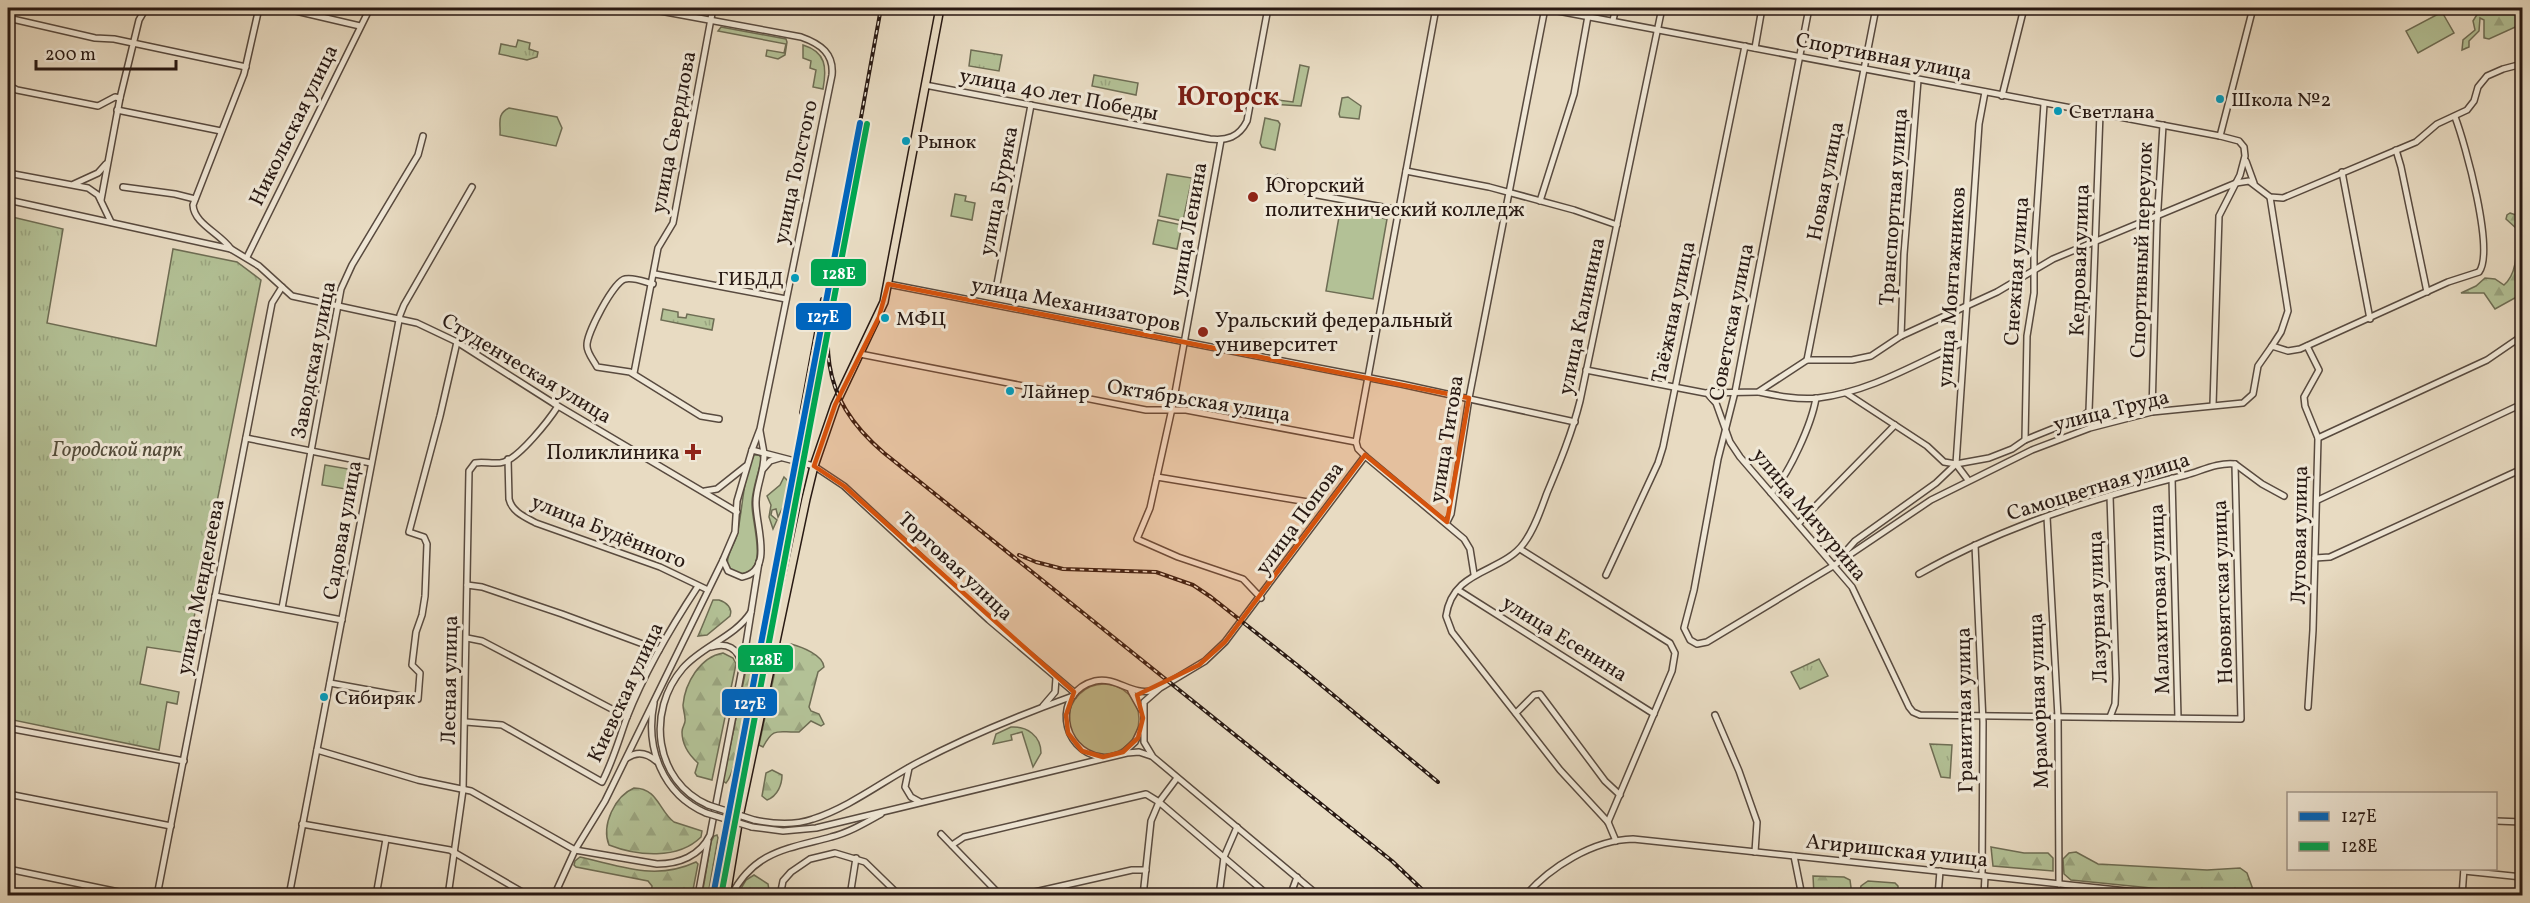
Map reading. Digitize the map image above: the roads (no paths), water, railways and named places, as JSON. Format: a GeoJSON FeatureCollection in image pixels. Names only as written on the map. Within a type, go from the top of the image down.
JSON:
{"type":"FeatureCollection","features":[{"type":"Feature","properties":{"kind":"main road"},"geometry":{"type":"LineString","coordinates":[[726,896],[740,812],[814,466],[835,405],[882,311],[940,8]]}},
{"type":"Feature","properties":{"kind":"street"},"geometry":{"type":"LineString","coordinates":[[101,200],[117,110],[139,20],[146,8]]}},
{"type":"Feature","properties":{"kind":"street"},"geometry":{"type":"LineString","coordinates":[[231,249],[196,216],[195,199],[246,67],[259,8]]}},
{"type":"Feature","properties":{"kind":"street"},"geometry":{"type":"LineString","coordinates":[[283,8],[360,26]]}},
{"type":"Feature","properties":{"kind":"street","name":"Никольская улица"},"geometry":{"type":"LineString","coordinates":[[247,257],[370,8]]}},
{"type":"Feature","properties":{"kind":"street"},"geometry":{"type":"LineString","coordinates":[[644,8],[712,19]]}},
{"type":"Feature","properties":{"kind":"street","name":"улица Свердлова"},"geometry":{"type":"LineString","coordinates":[[634,374],[660,244],[673,223],[713,8]]}},
{"type":"Feature","properties":{"kind":"street","name":"улица Ленина"},"geometry":{"type":"LineString","coordinates":[[1261,598],[1251,586],[1239,578],[1178,557],[1137,539],[1145,523],[1172,410],[1221,140],[1238,134],[1247,120],[1268,8]]}},
{"type":"Feature","properties":{"kind":"street","name":"улица Попова"},"geometry":{"type":"LineString","coordinates":[[1160,688],[1212,656],[1261,598],[1365,456],[1356,444],[1436,8]]}},
{"type":"Feature","properties":{"kind":"street","name":"Спортивная улица"},"geometry":{"type":"LineString","coordinates":[[1544,8],[2220,136],[2239,141],[2244,147],[2245,156]]}},
{"type":"Feature","properties":{"kind":"street","name":"улица Титова"},"geometry":{"type":"LineString","coordinates":[[1447,522],[1451,514],[1469,398],[1544,8]]}},
{"type":"Feature","properties":{"kind":"street"},"geometry":{"type":"LineString","coordinates":[[1613,20],[1616,8]]}},
{"type":"Feature","properties":{"kind":"street","name":"улица Калинина"},"geometry":{"type":"LineString","coordinates":[[1458,590],[1474,574],[1510,557],[1520,549],[1532,530],[1575,422],[1662,8]]}},
{"type":"Feature","properties":{"kind":"street"},"geometry":{"type":"LineString","coordinates":[[1755,48],[1762,8]]}},
{"type":"Feature","properties":{"kind":"street","name":"Советская улица"},"geometry":{"type":"LineString","coordinates":[[1690,640],[1684,628],[1694,590],[1718,459],[1735,392],[1809,8]]}},
{"type":"Feature","properties":{"kind":"street","name":"Новая улица"},"geometry":{"type":"LineString","coordinates":[[1807,360],[1876,8]]}},
{"type":"Feature","properties":{"kind":"street"},"geometry":{"type":"LineString","coordinates":[[2001,96],[2024,8]]}},
{"type":"Feature","properties":{"kind":"street"},"geometry":{"type":"LineString","coordinates":[[2220,136],[2253,8]]}},
{"type":"Feature","properties":{"kind":"street"},"geometry":{"type":"LineString","coordinates":[[1539,201],[1572,101],[1588,16]]}},
{"type":"Feature","properties":{"kind":"street","name":"улица Толстого"},"geometry":{"type":"LineString","coordinates":[[712,19],[807,39],[827,52],[832,62],[832,75],[760,429]]}},
{"type":"Feature","properties":{"kind":"street"},"geometry":{"type":"LineString","coordinates":[[9,20],[246,67]]}},
{"type":"Feature","properties":{"kind":"street","name":"Таёжная улица"},"geometry":{"type":"LineString","coordinates":[[1606,575],[1658,463],[1745,46]]}},
{"type":"Feature","properties":{"kind":"street"},"geometry":{"type":"LineString","coordinates":[[2270,197],[2290,196],[2416,142],[2437,124],[2455,117],[2470,107],[2478,87],[2487,76],[2523,64]]}},
{"type":"Feature","properties":{"kind":"street","name":"Транспортная улица"},"geometry":{"type":"LineString","coordinates":[[1900,336],[1918,80]]}},
{"type":"Feature","properties":{"kind":"street"},"geometry":{"type":"LineString","coordinates":[[8,85],[17,90],[98,106],[115,97],[120,98]]}},
{"type":"Feature","properties":{"kind":"street","name":"улица 40 лет Победы"},"geometry":{"type":"LineString","coordinates":[[925,85],[1221,140]]}},
{"type":"Feature","properties":{"kind":"street","name":"улица Монтажников"},"geometry":{"type":"LineString","coordinates":[[1956,464],[1980,115],[1985,92]]}},
{"type":"Feature","properties":{"kind":"street","name":"Снежная улица"},"geometry":{"type":"LineString","coordinates":[[2025,440],[2027,336],[2034,292],[2044,104]]}},
{"type":"Feature","properties":{"kind":"street","name":"улица Буряка"},"geometry":{"type":"LineString","coordinates":[[997,284],[1031,105]]}},
{"type":"Feature","properties":{"kind":"street"},"geometry":{"type":"LineString","coordinates":[[117,110],[221,131]]}},
{"type":"Feature","properties":{"kind":"street","name":"Кедровая улица"},"geometry":{"type":"LineString","coordinates":[[2090,408],[2100,113]]}},
{"type":"Feature","properties":{"kind":"street"},"geometry":{"type":"LineString","coordinates":[[2245,156],[2251,177],[2270,197],[2288,311],[2281,332],[2272,345],[2292,351],[2370,319],[2448,282],[2475,274],[2481,269],[2484,262],[2484,241],[2471,172],[2455,117]]}},
{"type":"Feature","properties":{"kind":"street","name":"Спортивный переулок"},"geometry":{"type":"LineString","coordinates":[[2152,412],[2163,125]]}},
{"type":"Feature","properties":{"kind":"street","name":"Заводская улица"},"geometry":{"type":"LineString","coordinates":[[282,608],[341,289],[347,274],[418,155],[423,136]]}},
{"type":"Feature","properties":{"kind":"street"},"geometry":{"type":"LineString","coordinates":[[2396,150],[2427,292]]}},
{"type":"Feature","properties":{"kind":"street"},"geometry":{"type":"LineString","coordinates":[[2213,405],[2219,216],[2243,168],[2245,156]]}},
{"type":"Feature","properties":{"kind":"street"},"geometry":{"type":"LineString","coordinates":[[72,185],[98,173],[109,160]]}},
{"type":"Feature","properties":{"kind":"street"},"geometry":{"type":"LineString","coordinates":[[1406,171],[1509,192],[1617,225]]}},
{"type":"Feature","properties":{"kind":"street"},"geometry":{"type":"LineString","coordinates":[[2342,172],[2370,319]]}},
{"type":"Feature","properties":{"kind":"street"},"geometry":{"type":"LineString","coordinates":[[8,173],[91,189],[101,200],[111,222]]}},
{"type":"Feature","properties":{"kind":"street"},"geometry":{"type":"LineString","coordinates":[[1278,178],[1312,194],[1399,210]]}},
{"type":"Feature","properties":{"kind":"street"},"geometry":{"type":"LineString","coordinates":[[1758,392],[1807,360],[1862,359],[1878,352],[1900,336],[1997,292],[2053,259],[2236,183],[2248,181],[2256,184]]}},
{"type":"Feature","properties":{"kind":"street"},"geometry":{"type":"LineString","coordinates":[[123,187],[195,199]]}},
{"type":"Feature","properties":{"kind":"street","name":"Садовая улица"},"geometry":{"type":"LineString","coordinates":[[289,896],[400,319],[404,305],[472,187]]}},
{"type":"Feature","properties":{"kind":"street","name":"Студенческая улица"},"geometry":{"type":"LineString","coordinates":[[8,200],[231,249],[247,257],[297,298],[421,324],[457,342],[558,406],[737,512]]}},
{"type":"Feature","properties":{"kind":"street"},"geometry":{"type":"LineString","coordinates":[[655,274],[786,298]]}},
{"type":"Feature","properties":{"kind":"street"},"geometry":{"type":"LineString","coordinates":[[653,284],[628,279],[616,285],[596,319],[586,345],[597,367],[634,374],[701,416],[718,419]]}},
{"type":"Feature","properties":{"kind":"street","name":"улица Механизаторов"},"geometry":{"type":"LineString","coordinates":[[888,284],[1469,398],[1575,422]]}},
{"type":"Feature","properties":{"kind":"street","name":"улица Менделеева"},"geometry":{"type":"LineString","coordinates":[[157,896],[272,303],[282,288]]}},
{"type":"Feature","properties":{"kind":"street"},"geometry":{"type":"LineString","coordinates":[[2318,438],[2487,360],[2523,336]]}},
{"type":"Feature","properties":{"kind":"street"},"geometry":{"type":"LineString","coordinates":[[330,683],[418,699],[420,673],[412,665],[416,632],[425,596],[427,544],[424,537],[410,532],[457,342]]}},
{"type":"Feature","properties":{"kind":"street"},"geometry":{"type":"LineString","coordinates":[[1586,370],[1705,393],[1758,392],[1790,398],[1816,398],[1846,393],[1874,383],[1964,342]]}},
{"type":"Feature","properties":{"kind":"street","name":"улица Труда"},"geometry":{"type":"LineString","coordinates":[[1690,640],[1697,644],[1707,642],[1833,566],[1931,500],[1968,480],[2057,440],[2091,428],[2152,412],[2237,404],[2250,398],[2258,366],[2272,345]]}},
{"type":"Feature","properties":{"kind":"street","name":"Луговая улица"},"geometry":{"type":"LineString","coordinates":[[2307,346],[2319,370],[2304,397],[2305,406],[2318,438],[2318,500],[2307,708]]}},
{"type":"Feature","properties":{"kind":"street","name":"Октябрьская улица"},"geometry":{"type":"LineString","coordinates":[[860,354],[1146,410],[1202,413],[1356,444]]}},
{"type":"Feature","properties":{"kind":"street","name":"улица Мичурина"},"geometry":{"type":"LineString","coordinates":[[1705,393],[1716,403],[1726,433],[1740,457],[1856,593],[1911,710],[1916,714],[1983,716]]}},
{"type":"Feature","properties":{"kind":"street"},"geometry":{"type":"LineString","coordinates":[[1846,393],[1927,446],[1944,462],[1956,464],[1968,480]]}},
{"type":"Feature","properties":{"kind":"street"},"geometry":{"type":"LineString","coordinates":[[1771,493],[1784,478],[1812,416],[1816,398]]}},
{"type":"Feature","properties":{"kind":"street"},"geometry":{"type":"LineString","coordinates":[[2318,500],[2523,404]]}},
{"type":"Feature","properties":{"kind":"street"},"geometry":{"type":"LineString","coordinates":[[508,459],[525,444],[558,406]]}},
{"type":"Feature","properties":{"kind":"street","name":"улица Труда"},"geometry":{"type":"LineString","coordinates":[[1833,566],[1855,542],[1936,483],[1956,464],[1989,458],[2012,449],[2025,440],[2088,414],[2090,408]]}},
{"type":"Feature","properties":{"kind":"street"},"geometry":{"type":"LineString","coordinates":[[1798,524],[1895,425]]}},
{"type":"Feature","properties":{"kind":"street"},"geometry":{"type":"LineString","coordinates":[[554,896],[575,850],[605,801],[723,560],[735,532],[737,501],[746,466],[760,429]]}},
{"type":"Feature","properties":{"kind":"street"},"geometry":{"type":"LineString","coordinates":[[698,896],[742,669],[759,562],[760,539],[756,498],[763,470],[764,453],[760,429]]}},
{"type":"Feature","properties":{"kind":"street"},"geometry":{"type":"LineString","coordinates":[[246,438],[371,463]]}},
{"type":"Feature","properties":{"kind":"street"},"geometry":{"type":"LineString","coordinates":[[1356,444],[1359,456],[1357,466]]}},
{"type":"Feature","properties":{"kind":"street","name":"Торговая улица"},"geometry":{"type":"LineString","coordinates":[[752,450],[814,466],[844,486],[989,620],[1074,694]]}},
{"type":"Feature","properties":{"kind":"street"},"geometry":{"type":"LineString","coordinates":[[1365,456],[1447,522],[1468,544],[1474,574]]}},
{"type":"Feature","properties":{"kind":"street"},"geometry":{"type":"LineString","coordinates":[[763,470],[773,459],[784,458]]}},
{"type":"Feature","properties":{"kind":"street","name":"Лесная улица"},"geometry":{"type":"LineString","coordinates":[[448,896],[464,790],[468,476],[472,466],[479,462],[499,462],[508,459]]}},
{"type":"Feature","properties":{"kind":"street","name":"улица Будённого"},"geometry":{"type":"LineString","coordinates":[[508,459],[509,499],[510,504],[518,513],[660,567],[708,590]]}},
{"type":"Feature","properties":{"kind":"street"},"geometry":{"type":"LineString","coordinates":[[2235,464],[2262,484],[2284,496]]}},
{"type":"Feature","properties":{"kind":"street","name":"Самоцветная улица"},"geometry":{"type":"LineString","coordinates":[[1919,574],[1975,545],[2047,517],[2172,478],[2220,465],[2235,464]]}},
{"type":"Feature","properties":{"kind":"street","name":"Нововятская улица"},"geometry":{"type":"LineString","coordinates":[[2178,718],[2241,719],[2235,464]]}},
{"type":"Feature","properties":{"kind":"street"},"geometry":{"type":"LineString","coordinates":[[700,490],[709,492],[717,489],[746,466]]}},
{"type":"Feature","properties":{"kind":"street"},"geometry":{"type":"LineString","coordinates":[[2315,558],[2330,557],[2523,469]]}},
{"type":"Feature","properties":{"kind":"street"},"geometry":{"type":"LineString","coordinates":[[1157,477],[1308,502]]}},
{"type":"Feature","properties":{"kind":"street","name":"Малахитовая улица"},"geometry":{"type":"LineString","coordinates":[[2172,478],[2178,718]]}},
{"type":"Feature","properties":{"kind":"street","name":"Лазурная улица"},"geometry":{"type":"LineString","coordinates":[[2110,496],[2116,687],[2115,704],[2110,717]]}},
{"type":"Feature","properties":{"kind":"street","name":"Мраморная улица"},"geometry":{"type":"LineString","coordinates":[[2047,517],[2058,717],[2059,884]]}},
{"type":"Feature","properties":{"kind":"street","name":"Гранитная улица"},"geometry":{"type":"LineString","coordinates":[[1975,545],[1983,716],[1984,896]]}},
{"type":"Feature","properties":{"kind":"street"},"geometry":{"type":"LineString","coordinates":[[1520,549],[1670,643],[1675,653],[1672,671],[1608,822]]}},
{"type":"Feature","properties":{"kind":"street"},"geometry":{"type":"LineString","coordinates":[[723,560],[728,571],[742,577],[752,574],[759,562]]}},
{"type":"Feature","properties":{"kind":"street"},"geometry":{"type":"LineString","coordinates":[[467,585],[482,587],[562,614],[659,650]]}},
{"type":"Feature","properties":{"kind":"street","name":"Киевская улица"},"geometry":{"type":"LineString","coordinates":[[466,722],[502,725],[602,782],[619,743],[627,717],[659,650],[698,586]]}},
{"type":"Feature","properties":{"kind":"street"},"geometry":{"type":"LineString","coordinates":[[1458,590],[1447,609],[1447,624],[1568,779],[1608,822],[1616,841]]}},
{"type":"Feature","properties":{"kind":"street","name":"улица Есенина"},"geometry":{"type":"LineString","coordinates":[[1458,590],[1654,714]]}},
{"type":"Feature","properties":{"kind":"street"},"geometry":{"type":"LineString","coordinates":[[215,596],[342,620]]}},
{"type":"Feature","properties":{"kind":"street"},"geometry":{"type":"LineString","coordinates":[[753,605],[750,614],[741,625],[683,668],[670,688],[662,712],[660,735],[663,754],[675,779],[689,794],[708,805],[754,820],[793,824],[813,819],[993,726],[1074,694],[1088,684],[1099,681],[1115,682],[1142,692],[1160,688]]}},
{"type":"Feature","properties":{"kind":"street"},"geometry":{"type":"LineString","coordinates":[[467,638],[482,640],[627,717]]}},
{"type":"Feature","properties":{"kind":"street"},"geometry":{"type":"LineString","coordinates":[[702,652],[713,646],[730,647],[738,653],[742,669]]}},
{"type":"Feature","properties":{"kind":"street"},"geometry":{"type":"LineString","coordinates":[[1041,707],[1055,692],[1057,682],[1055,676]]}},
{"type":"Feature","properties":{"kind":"street"},"geometry":{"type":"LineString","coordinates":[[1125,686],[1137,698],[1142,714],[1145,746],[1153,757],[1318,896]]}},
{"type":"Feature","properties":{"kind":"street"},"geometry":{"type":"LineString","coordinates":[[1142,714],[1145,700],[1160,688]]}},
{"type":"Feature","properties":{"kind":"street"},"geometry":{"type":"LineString","coordinates":[[658,690],[651,724],[652,743],[657,762],[677,793],[694,807],[706,813],[771,831],[800,831],[1119,755],[1139,752],[1153,757]]}},
{"type":"Feature","properties":{"kind":"street"},"geometry":{"type":"LineString","coordinates":[[1074,694],[1066,716],[1066,728],[1071,739],[1087,754],[1109,757]]}},
{"type":"Feature","properties":{"kind":"street"},"geometry":{"type":"LineString","coordinates":[[1516,713],[1534,695],[1540,694],[1605,781],[1620,795]]}},
{"type":"Feature","properties":{"kind":"street"},"geometry":{"type":"LineString","coordinates":[[1715,716],[1739,771],[1757,822],[1755,852]]}},
{"type":"Feature","properties":{"kind":"street"},"geometry":{"type":"LineString","coordinates":[[1983,716],[2178,718]]}},
{"type":"Feature","properties":{"kind":"street"},"geometry":{"type":"LineString","coordinates":[[1119,755],[1135,742],[1143,723]]}},
{"type":"Feature","properties":{"kind":"street"},"geometry":{"type":"LineString","coordinates":[[8,728],[184,761]]}},
{"type":"Feature","properties":{"kind":"street"},"geometry":{"type":"LineString","coordinates":[[317,750],[418,780],[480,795],[575,850],[668,864],[695,853],[702,848],[710,835]]}},
{"type":"Feature","properties":{"kind":"street"},"geometry":{"type":"LineString","coordinates":[[625,758],[642,753],[657,762]]}},
{"type":"Feature","properties":{"kind":"street"},"geometry":{"type":"LineString","coordinates":[[910,767],[905,787],[911,798],[921,802]]}},
{"type":"Feature","properties":{"kind":"street"},"geometry":{"type":"LineString","coordinates":[[1143,896],[1150,829],[1159,802],[1177,778]]}},
{"type":"Feature","properties":{"kind":"street"},"geometry":{"type":"LineString","coordinates":[[8,794],[171,826]]}},
{"type":"Feature","properties":{"kind":"street"},"geometry":{"type":"LineString","coordinates":[[952,845],[964,837],[1139,795],[1149,795],[1269,896]]}},
{"type":"Feature","properties":{"kind":"street"},"geometry":{"type":"LineString","coordinates":[[731,896],[749,870],[770,855],[796,845],[839,834],[891,810]]}},
{"type":"Feature","properties":{"kind":"street"},"geometry":{"type":"LineString","coordinates":[[2497,821],[2523,822]]}},
{"type":"Feature","properties":{"kind":"street"},"geometry":{"type":"LineString","coordinates":[[302,824],[442,849],[529,896]]}},
{"type":"Feature","properties":{"kind":"street"},"geometry":{"type":"LineString","coordinates":[[1219,896],[1224,857],[1237,827]]}},
{"type":"Feature","properties":{"kind":"street"},"geometry":{"type":"LineString","coordinates":[[941,834],[1001,896]]}},
{"type":"Feature","properties":{"kind":"street","name":"Агиришская улица"},"geometry":{"type":"LineString","coordinates":[[1525,896],[1545,874],[1559,864],[1616,841],[1633,838],[2174,896]]}},
{"type":"Feature","properties":{"kind":"street"},"geometry":{"type":"LineString","coordinates":[[376,896],[386,839]]}},
{"type":"Feature","properties":{"kind":"street"},"geometry":{"type":"LineString","coordinates":[[780,896],[783,881],[803,863],[817,856],[835,853],[854,857],[871,866],[900,896]]}},
{"type":"Feature","properties":{"kind":"street"},"geometry":{"type":"LineString","coordinates":[[1794,856],[1802,896]]}},
{"type":"Feature","properties":{"kind":"street"},"geometry":{"type":"LineString","coordinates":[[850,896],[854,857]]}},
{"type":"Feature","properties":{"kind":"street"},"geometry":{"type":"LineString","coordinates":[[8,869],[138,896]]}},
{"type":"Feature","properties":{"kind":"street"},"geometry":{"type":"LineString","coordinates":[[1017,896],[1132,870],[1146,870]]}},
{"type":"Feature","properties":{"kind":"street"},"geometry":{"type":"LineString","coordinates":[[2462,896],[2464,870],[2523,877]]}},
{"type":"Feature","properties":{"kind":"street"},"geometry":{"type":"LineString","coordinates":[[1938,896],[1940,871]]}},
{"type":"Feature","properties":{"kind":"street"},"geometry":{"type":"LineString","coordinates":[[1290,896],[1297,877]]}},
{"type":"Feature","properties":{"kind":"railway"},"geometry":{"type":"LineString","coordinates":[[860,123],[881,8]]}},
{"type":"Feature","properties":{"kind":"railway"},"geometry":{"type":"LineString","coordinates":[[856,144],[849,203],[829,316],[828,341],[835,387],[846,409],[862,431],[884,453],[1392,861],[1429,896]]}},
{"type":"Feature","properties":{"kind":"railway"},"geometry":{"type":"LineString","coordinates":[[801,413],[822,299]]}},
{"type":"Feature","properties":{"kind":"railway"},"geometry":{"type":"LineString","coordinates":[[1019,555],[1063,569],[1156,572],[1193,585],[1297,665],[1438,782]]}},
{"type":"Feature","properties":{"kind":"place","name":"Школа №2"},"geometry":{"type":"Point","coordinates":[2220,99]}},
{"type":"Feature","properties":{"kind":"place","name":"Светлана"},"geometry":{"type":"Point","coordinates":[2058,111]}},
{"type":"Feature","properties":{"kind":"place","name":"Рынок"},"geometry":{"type":"Point","coordinates":[906,141]}},
{"type":"Feature","properties":{"kind":"place","name":"Югорский политехнический колледж"},"geometry":{"type":"Point","coordinates":[1253,197]}},
{"type":"Feature","properties":{"kind":"place","name":"ГИБДД"},"geometry":{"type":"Point","coordinates":[795,278]}},
{"type":"Feature","properties":{"kind":"place","name":"МФЦ"},"geometry":{"type":"Point","coordinates":[885,318]}},
{"type":"Feature","properties":{"kind":"place","name":"Уральский федеральный университет"},"geometry":{"type":"Point","coordinates":[1203,332]}},
{"type":"Feature","properties":{"kind":"place","name":"Лайнер"},"geometry":{"type":"Point","coordinates":[1010,391]}},
{"type":"Feature","properties":{"kind":"place","name":"Поликлиника"},"geometry":{"type":"Point","coordinates":[693,452]}},
{"type":"Feature","properties":{"kind":"place","name":"Сибиряк"},"geometry":{"type":"Point","coordinates":[324,697]}},
{"type":"Feature","properties":{"kind":"district","name":"Югорск"},"geometry":{"type":"Point","coordinates":[1228,96]}},
{"type":"Feature","properties":{"kind":"park label","name":"Городской парк"},"geometry":{"type":"Point","coordinates":[117,449]}}]}
